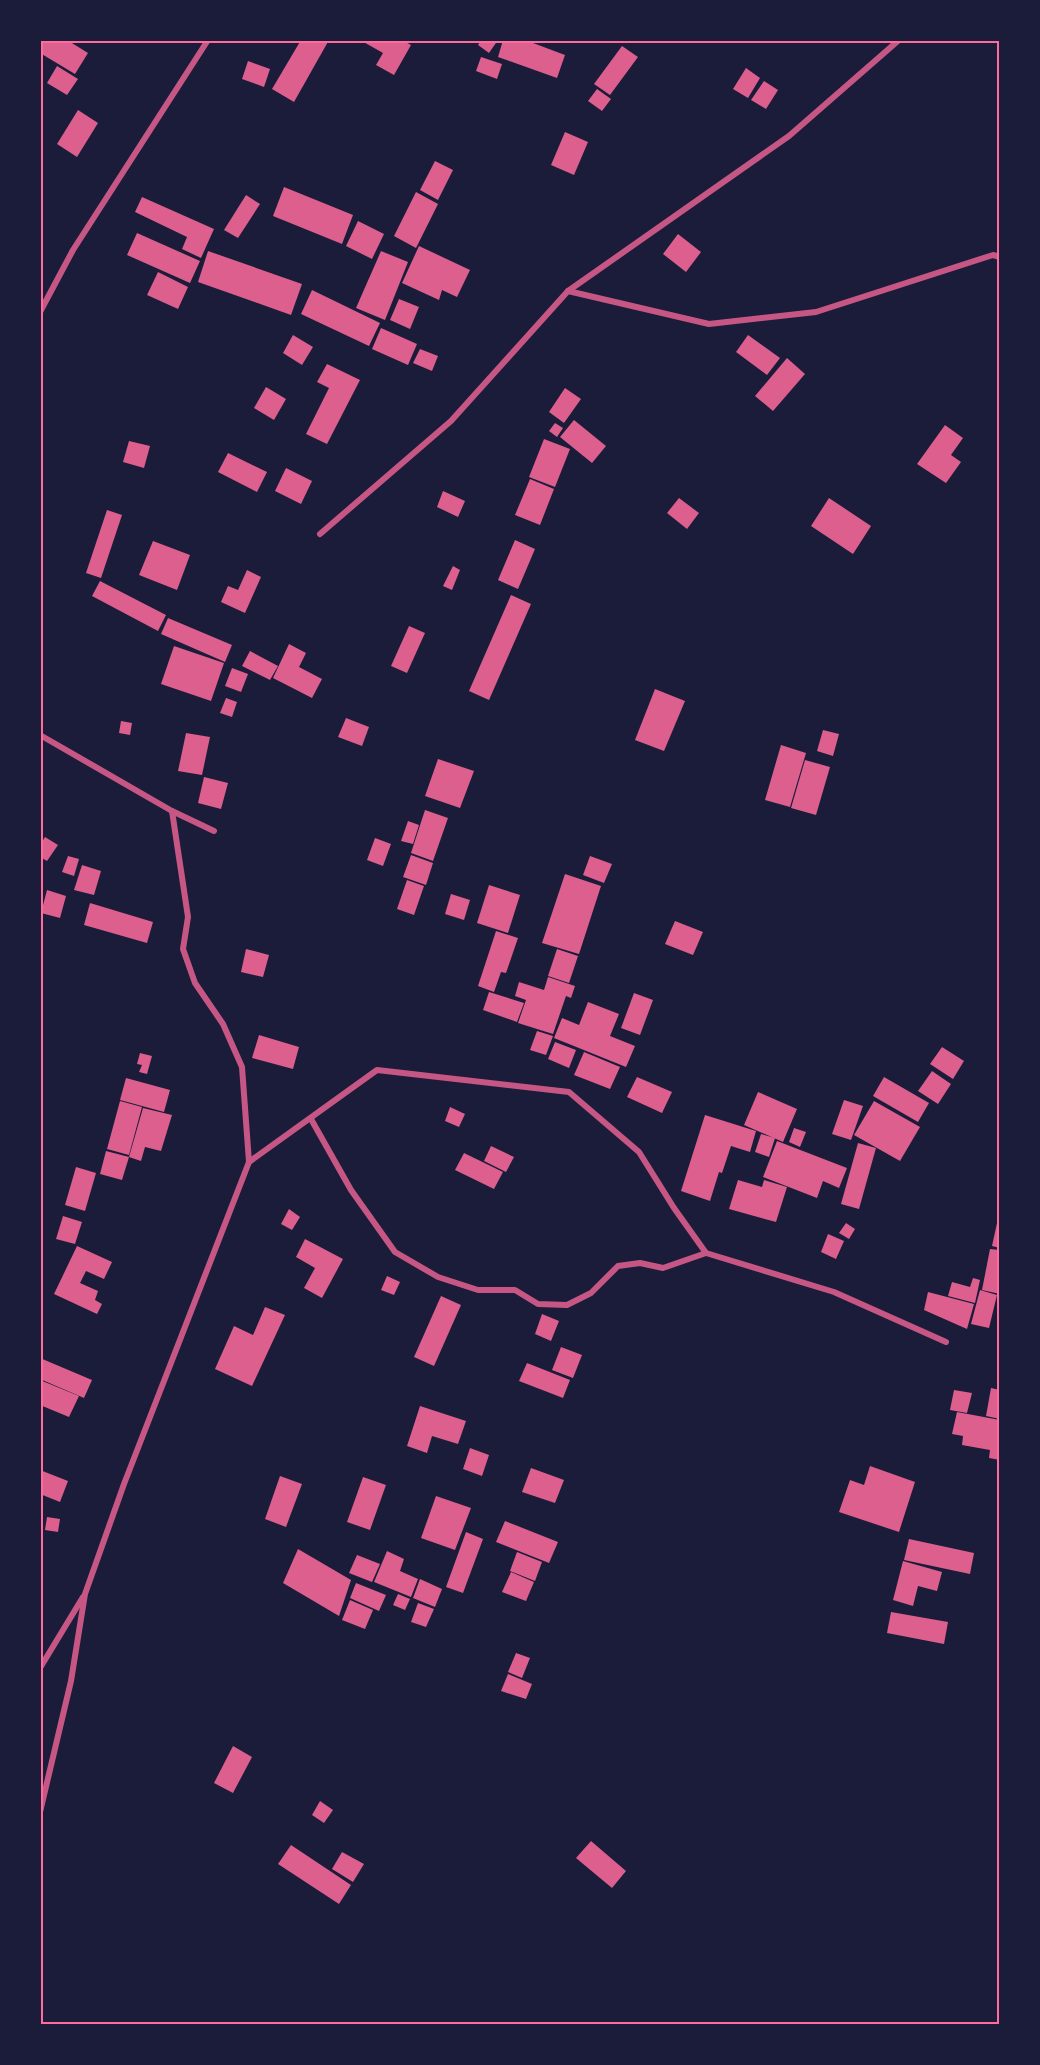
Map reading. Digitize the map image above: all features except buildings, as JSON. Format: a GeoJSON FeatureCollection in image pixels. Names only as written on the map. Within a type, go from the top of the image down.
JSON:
{"type":"FeatureCollection","features":[{"type":"Feature","properties":{"kind":"street"},"geometry":{"type":"LineString","coordinates":[[40,312],[73,250],[208,40]]}},
{"type":"Feature","properties":{"kind":"street"},"geometry":{"type":"LineString","coordinates":[[320,534],[451,421],[568,291],[789,136],[898,40]]}},
{"type":"Feature","properties":{"kind":"street"},"geometry":{"type":"LineString","coordinates":[[568,291],[709,324],[816,312],[993,255],[999,257]]}},
{"type":"Feature","properties":{"kind":"street"},"geometry":{"type":"LineString","coordinates":[[40,735],[172,811],[214,831]]}},
{"type":"Feature","properties":{"kind":"street"},"geometry":{"type":"LineString","coordinates":[[40,1812],[71,1681],[85,1594],[124,1484],[249,1162],[242,1067],[223,1024],[195,983],[183,949],[188,917],[172,811]]}},
{"type":"Feature","properties":{"kind":"street"},"geometry":{"type":"LineString","coordinates":[[249,1162],[377,1070],[569,1092],[639,1152],[706,1253]]}},
{"type":"Feature","properties":{"kind":"street"},"geometry":{"type":"LineString","coordinates":[[311,1119],[351,1190],[395,1252],[438,1277],[478,1290],[515,1290],[538,1304],[567,1305],[591,1293],[618,1266],[640,1263],[663,1269],[706,1253],[834,1292],[946,1342]]}},
{"type":"Feature","properties":{"kind":"street"},"geometry":{"type":"LineString","coordinates":[[40,1668],[85,1594]]}}]}
